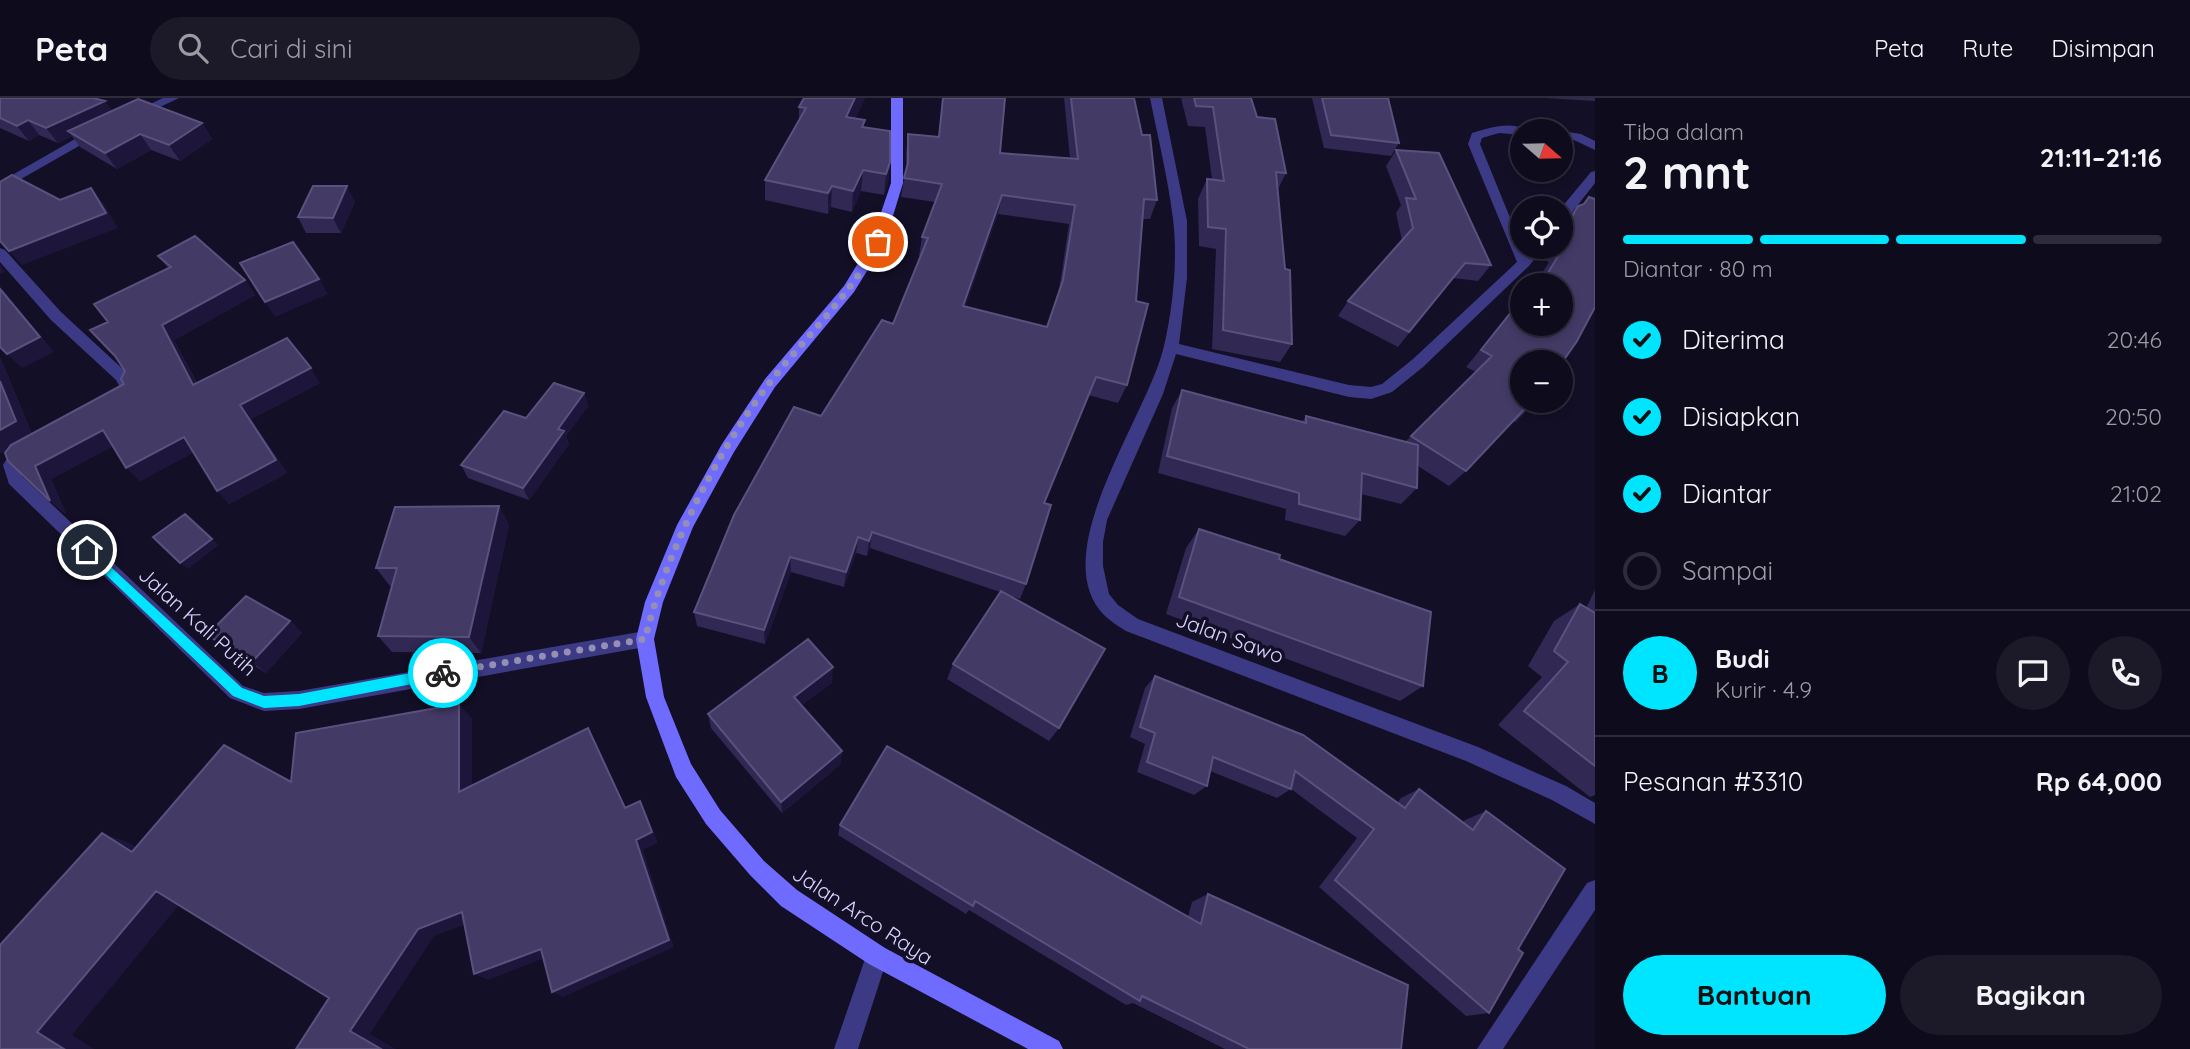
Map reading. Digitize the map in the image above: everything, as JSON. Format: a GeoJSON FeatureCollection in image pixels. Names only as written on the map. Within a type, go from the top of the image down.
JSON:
{"type":"FeatureCollection","features":[{"type":"Feature","properties":{"kind":"main road","name":"Jalan Arco Raya"},"geometry":{"type":"LineString","coordinates":[[897,98],[897,183],[878,242],[866,266],[770,383],[728,448],[685,524],[654,603],[645,639],[655,697],[683,770],[713,817],[757,868],[789,898],[877,956],[1051,1049]]}},
{"type":"Feature","properties":{"kind":"street"},"geometry":{"type":"LineString","coordinates":[[0,187],[112,124],[173,98]]}},
{"type":"Feature","properties":{"kind":"street","name":"Jalan Sawo"},"geometry":{"type":"LineString","coordinates":[[1156,98],[1180,221],[1180,278],[1171,347],[1155,394],[1116,477],[1097,530],[1094,567],[1099,590],[1110,609],[1132,625],[1471,754],[1559,793],[1595,814]]}},
{"type":"Feature","properties":{"kind":"street"},"geometry":{"type":"LineString","coordinates":[[1510,131],[1486,131],[1476,136],[1474,144],[1524,263]]}},
{"type":"Feature","properties":{"kind":"street"},"geometry":{"type":"LineString","coordinates":[[1573,136],[1595,146]]}},
{"type":"Feature","properties":{"kind":"street"},"geometry":{"type":"LineString","coordinates":[[1573,202],[1595,175]]}},
{"type":"Feature","properties":{"kind":"street"},"geometry":{"type":"LineString","coordinates":[[0,253],[56,316],[121,376],[128,387],[116,402],[103,408]]}},
{"type":"Feature","properties":{"kind":"street"},"geometry":{"type":"LineString","coordinates":[[1171,347],[1349,391],[1371,393],[1387,388],[1405,374],[1527,259]]}},
{"type":"Feature","properties":{"kind":"street","name":"Jalan Kali Putih"},"geometry":{"type":"LineString","coordinates":[[43,440],[19,453],[11,465],[15,479],[237,692],[264,702],[299,700],[645,639]]}},
{"type":"Feature","properties":{"kind":"street"},"geometry":{"type":"LineString","coordinates":[[1489,1049],[1595,891]]}},
{"type":"Feature","properties":{"kind":"street"},"geometry":{"type":"LineString","coordinates":[[846,1049],[877,956]]}},
{"type":"Feature","properties":{"kind":"building"},"geometry":{"type":"Polygon","coordinates":[[[0,98],[93,98],[105,101],[46,128],[28,120],[17,126],[0,118],[0,98]]]}},
{"type":"Feature","properties":{"kind":"building"},"geometry":{"type":"Polygon","coordinates":[[[804,98],[855,98],[846,117],[865,120],[862,127],[890,131],[890,162],[886,174],[863,170],[853,191],[832,186],[828,193],[765,180],[806,108],[799,107],[804,98]]]}},
{"type":"Feature","properties":{"kind":"building"},"geometry":{"type":"Polygon","coordinates":[[[943,98],[1005,98],[1000,153],[1078,159],[1071,98],[1134,98],[1142,135],[1150,135],[1157,200],[1144,199],[1136,301],[1148,304],[1127,385],[1096,377],[1044,503],[1051,505],[1026,584],[872,532],[869,541],[858,537],[846,572],[790,557],[764,630],[694,612],[734,515],[794,407],[821,416],[882,320],[893,324],[928,238],[922,237],[942,184],[904,178],[908,163],[908,134],[939,137],[943,98]],[[1002,195],[963,306],[1047,327],[1063,280],[1075,205],[1002,195]]]}},
{"type":"Feature","properties":{"kind":"building"},"geometry":{"type":"Polygon","coordinates":[[[1194,98],[1251,98],[1257,117],[1275,119],[1286,173],[1276,172],[1285,269],[1290,270],[1292,344],[1223,330],[1226,229],[1208,227],[1207,179],[1224,181],[1213,107],[1196,106],[1194,98]]]}},
{"type":"Feature","properties":{"kind":"building"},"geometry":{"type":"Polygon","coordinates":[[[1322,98],[1388,98],[1399,143],[1331,135],[1322,98]]]}},
{"type":"Feature","properties":{"kind":"building"},"geometry":{"type":"Polygon","coordinates":[[[138,99],[202,123],[169,145],[140,134],[105,153],[68,131],[138,99]]]}},
{"type":"Feature","properties":{"kind":"building"},"geometry":{"type":"Polygon","coordinates":[[[1396,150],[1439,153],[1491,265],[1465,263],[1409,332],[1348,301],[1413,228],[1406,198],[1416,199],[1396,150]]]}},
{"type":"Feature","properties":{"kind":"building"},"geometry":{"type":"Polygon","coordinates":[[[12,175],[60,200],[91,188],[106,213],[9,251],[0,241],[0,182],[12,175]]]}},
{"type":"Feature","properties":{"kind":"building"},"geometry":{"type":"Polygon","coordinates":[[[313,186],[347,186],[333,218],[298,217],[313,186]]]}},
{"type":"Feature","properties":{"kind":"building"},"geometry":{"type":"Polygon","coordinates":[[[1589,197],[1595,199],[1595,307],[1571,350],[1510,350],[1510,413],[1521,413],[1466,471],[1411,436],[1492,356],[1481,350],[1510,314],[1510,336],[1573,336],[1573,273],[1548,273],[1556,259],[1573,259],[1573,215],[1578,206],[1584,204],[1589,197]]]}},
{"type":"Feature","properties":{"kind":"building"},"geometry":{"type":"Polygon","coordinates":[[[195,236],[245,280],[162,325],[193,385],[287,338],[311,368],[240,405],[276,460],[217,491],[184,437],[126,468],[103,430],[35,466],[50,501],[8,461],[5,453],[11,445],[124,384],[121,379],[125,371],[115,356],[90,330],[108,322],[94,304],[171,267],[158,256],[195,236]]]}},
{"type":"Feature","properties":{"kind":"building"},"geometry":{"type":"Polygon","coordinates":[[[293,242],[319,279],[265,302],[240,263],[293,242]]]}},
{"type":"Feature","properties":{"kind":"building"},"geometry":{"type":"Polygon","coordinates":[[[0,289],[40,337],[7,354],[0,347],[0,289]]]}},
{"type":"Feature","properties":{"kind":"building"},"geometry":{"type":"Polygon","coordinates":[[[0,381],[16,421],[0,430],[0,381]]]}},
{"type":"Feature","properties":{"kind":"building"},"geometry":{"type":"Polygon","coordinates":[[[554,383],[584,393],[558,429],[564,431],[523,488],[461,465],[504,411],[526,418],[554,383]]]}},
{"type":"Feature","properties":{"kind":"building"},"geometry":{"type":"Polygon","coordinates":[[[1182,390],[1306,423],[1306,416],[1418,445],[1417,488],[1362,473],[1360,520],[1299,504],[1299,493],[1167,456],[1182,390]]]}},
{"type":"Feature","properties":{"kind":"building"},"geometry":{"type":"Polygon","coordinates":[[[499,506],[469,637],[378,636],[397,568],[376,568],[395,507],[499,506]]]}},
{"type":"Feature","properties":{"kind":"building"},"geometry":{"type":"Polygon","coordinates":[[[185,514],[212,539],[180,563],[153,537],[185,514]]]}},
{"type":"Feature","properties":{"kind":"building"},"geometry":{"type":"Polygon","coordinates":[[[1199,529],[1280,555],[1279,559],[1431,612],[1423,686],[1179,597],[1199,529]]]}},
{"type":"Feature","properties":{"kind":"building"},"geometry":{"type":"Polygon","coordinates":[[[1001,591],[1105,649],[1059,728],[953,664],[1001,591]]]}},
{"type":"Feature","properties":{"kind":"building"},"geometry":{"type":"Polygon","coordinates":[[[246,596],[290,621],[252,662],[207,635],[246,596]]]}},
{"type":"Feature","properties":{"kind":"building"},"geometry":{"type":"Polygon","coordinates":[[[1580,604],[1595,613],[1595,766],[1524,711],[1568,662],[1554,651],[1580,604]]]}},
{"type":"Feature","properties":{"kind":"building"},"geometry":{"type":"Polygon","coordinates":[[[808,639],[833,667],[794,697],[842,751],[781,802],[708,714],[808,639]]]}},
{"type":"Feature","properties":{"kind":"building"},"geometry":{"type":"Polygon","coordinates":[[[1155,676],[1303,735],[1405,808],[1419,789],[1473,830],[1486,811],[1565,869],[1518,949],[1523,953],[1489,1013],[1335,880],[1374,829],[1295,771],[1291,789],[1213,757],[1207,786],[1147,762],[1155,733],[1140,727],[1155,676]]]}},
{"type":"Feature","properties":{"kind":"building"},"geometry":{"type":"Polygon","coordinates":[[[459,704],[459,792],[588,728],[625,808],[640,801],[652,832],[636,840],[669,940],[552,992],[541,949],[474,974],[462,912],[418,929],[350,1031],[381,1049],[296,1049],[329,998],[156,891],[37,1032],[64,1049],[0,1049],[0,945],[102,833],[132,852],[224,745],[291,782],[296,733],[459,704]]]}},
{"type":"Feature","properties":{"kind":"building"},"geometry":{"type":"Polygon","coordinates":[[[887,746],[1201,924],[1208,894],[1408,985],[1401,1049],[1249,1049],[1142,996],[1140,1001],[975,901],[973,906],[840,825],[887,746]]]}},
{"type":"Feature","properties":{"kind":"way so far"},"geometry":{"type":"LineString","coordinates":[[443,673],[645,639],[654,603],[685,524],[728,448],[770,383],[866,266],[878,242]]}},
{"type":"Feature","properties":{"kind":"route"},"geometry":{"type":"LineString","coordinates":[[87,550],[237,692],[264,702],[299,700],[443,673]]}}]}
